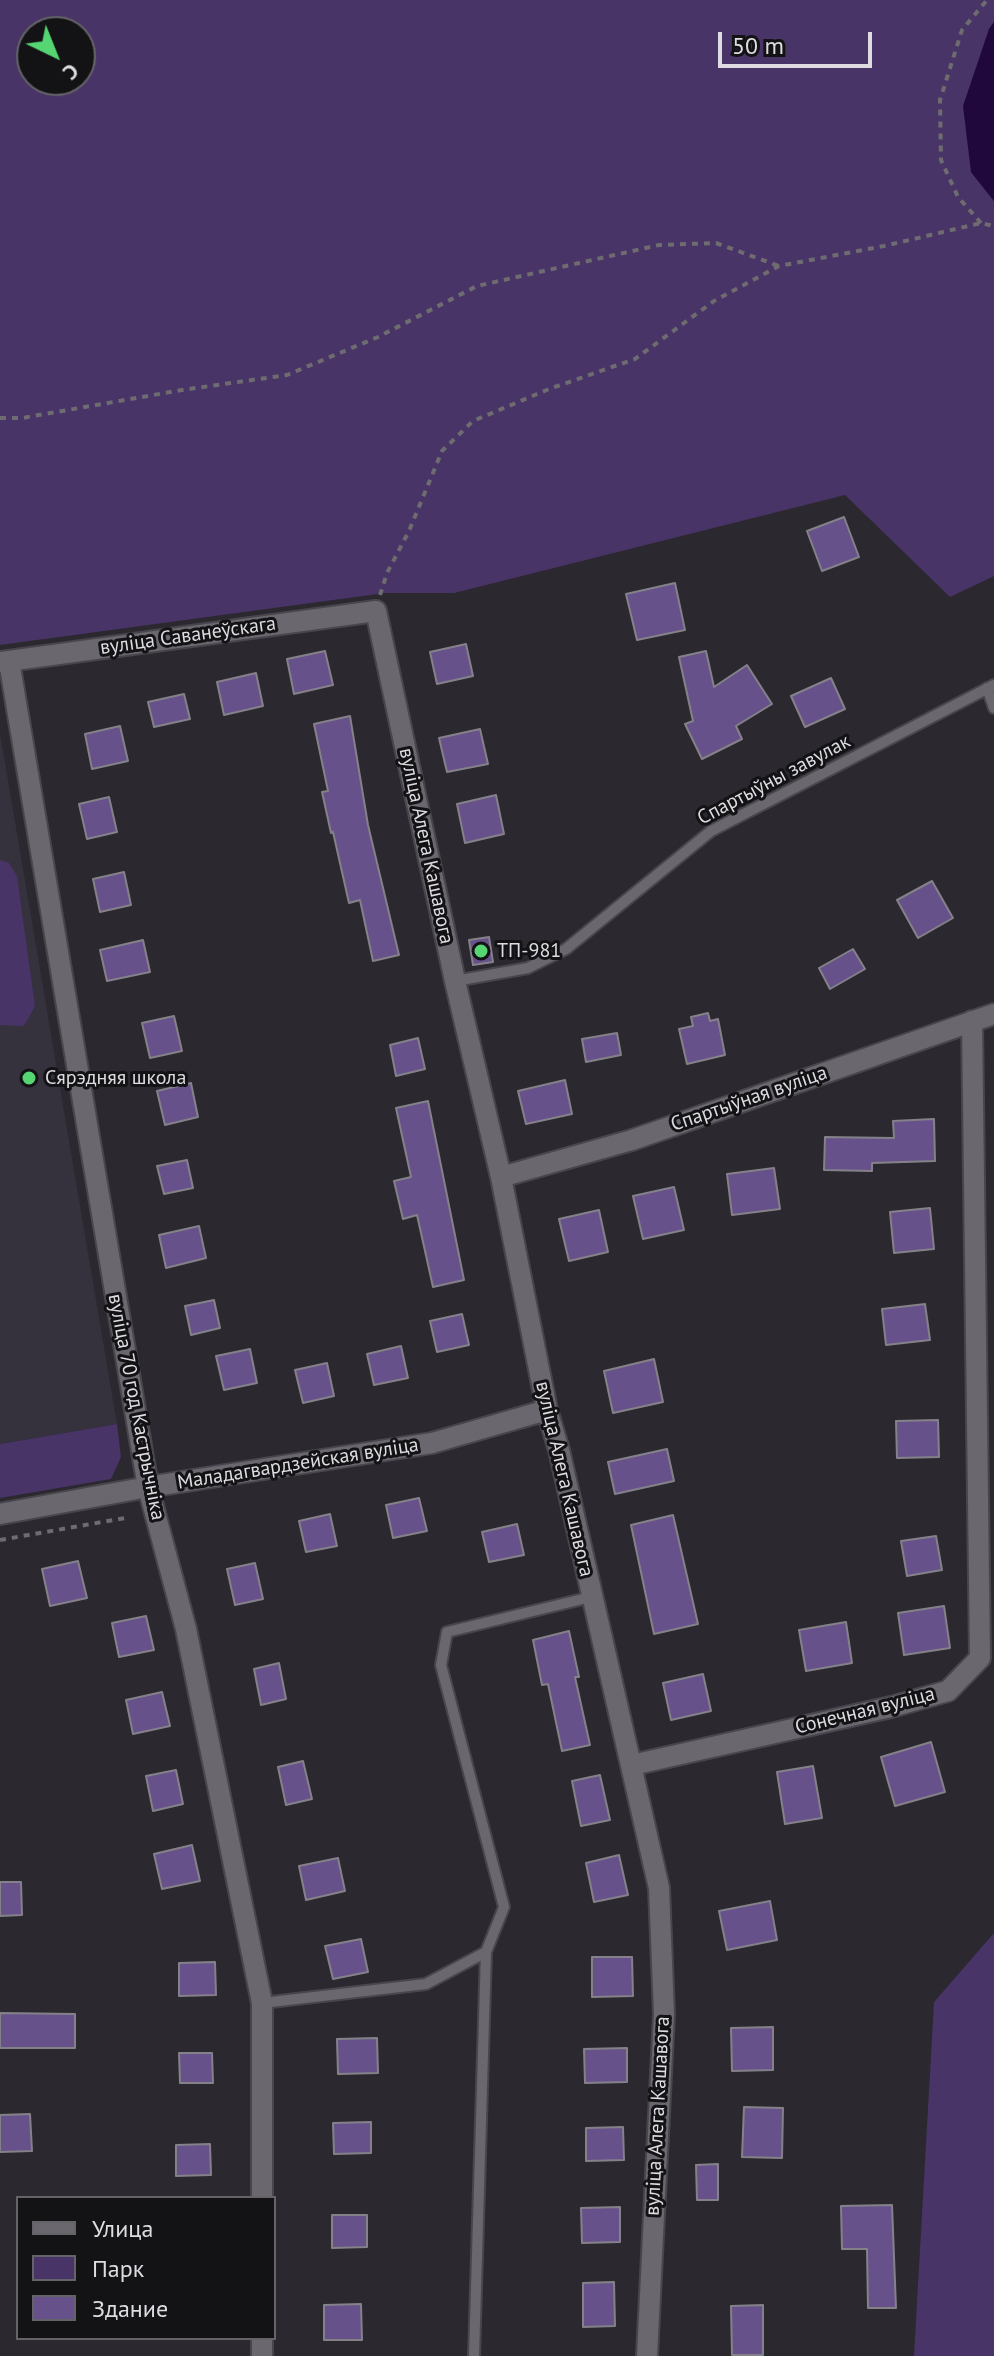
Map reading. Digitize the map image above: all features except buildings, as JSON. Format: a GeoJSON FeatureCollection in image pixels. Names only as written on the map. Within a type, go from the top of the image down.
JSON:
{"type":"FeatureCollection","features":[{"type":"Feature","properties":{"kind":"street","name":"вуліца Саванеўскага"},"geometry":{"type":"LineString","coordinates":[[5,661],[376,611]]}},
{"type":"Feature","properties":{"kind":"street","name":"вуліца Алега Кашавога"},"geometry":{"type":"LineString","coordinates":[[376,611],[455,981],[501,1177],[547,1410],[559,1450],[659,1888],[664,2014],[647,2356]]}},
{"type":"Feature","properties":{"kind":"street","name":"вуліца 70 год Кастрычніка"},"geometry":{"type":"LineString","coordinates":[[5,661],[148,1487],[186,1629],[262,2003],[262,2196]]}},
{"type":"Feature","properties":{"kind":"street","name":"Спартыўная вуліца"},"geometry":{"type":"LineString","coordinates":[[501,1177],[632,1140],[994,1014]]}},
{"type":"Feature","properties":{"kind":"street","name":"Сонечная вуліца"},"geometry":{"type":"LineString","coordinates":[[632,1765],[891,1707],[948,1691],[980,1658],[972,1021]]}},
{"type":"Feature","properties":{"kind":"street","name":"Маладагвардзейская вуліца"},"geometry":{"type":"LineString","coordinates":[[0,1514],[148,1487],[432,1443],[547,1410]]}},
{"type":"Feature","properties":{"kind":"lane","name":"Спартыўны завулак"},"geometry":{"type":"LineString","coordinates":[[455,981],[528,968],[566,949],[711,831],[990,687]]}},
{"type":"Feature","properties":{"kind":"lane"},"geometry":{"type":"LineString","coordinates":[[990,687],[994,708]]}},
{"type":"Feature","properties":{"kind":"lane"},"geometry":{"type":"LineString","coordinates":[[474,2356],[486,1952],[504,1907],[441,1665],[447,1632],[591,1597]]}},
{"type":"Feature","properties":{"kind":"lane"},"geometry":{"type":"LineString","coordinates":[[262,2003],[426,1984],[486,1952]]}},
{"type":"Feature","properties":{"kind":"path"},"geometry":{"type":"LineString","coordinates":[[981,223],[958,197],[941,160],[940,100],[962,30],[987,0]]}},
{"type":"Feature","properties":{"kind":"path"},"geometry":{"type":"LineString","coordinates":[[376,611],[387,573],[409,531],[442,451],[473,421],[549,389],[635,359],[714,301],[779,266],[981,223],[994,226]]}},
{"type":"Feature","properties":{"kind":"path"},"geometry":{"type":"LineString","coordinates":[[0,418],[22,418],[287,375],[378,337],[477,286],[659,245],[716,243],[779,266]]}},
{"type":"Feature","properties":{"kind":"path"},"geometry":{"type":"LineString","coordinates":[[0,1540],[125,1518]]}},
{"type":"Feature","properties":{"kind":"shaded area"},"geometry":{"type":"Polygon","coordinates":[[[994,22],[994,201],[971,172],[963,106],[994,22]]]}},
{"type":"Feature","properties":{"kind":"shaded area","name":"Сярэдняя школа"},"geometry":{"type":"Polygon","coordinates":[[[0,733],[117,1424],[0,1444],[0,733]]]}},
{"type":"Feature","properties":{"kind":"green space"},"geometry":{"type":"Polygon","coordinates":[[[0,0],[994,0],[994,22],[989,29],[971,172],[994,201],[994,576],[950,597],[845,495],[454,593],[385,593],[0,645],[0,0]]]}},
{"type":"Feature","properties":{"kind":"green space"},"geometry":{"type":"Polygon","coordinates":[[[0,860],[9,863],[17,876],[35,1006],[24,1026],[0,1025],[0,860]]]}},
{"type":"Feature","properties":{"kind":"green space"},"geometry":{"type":"Polygon","coordinates":[[[117,1424],[121,1457],[111,1479],[0,1498],[0,1444],[117,1424]]]}},
{"type":"Feature","properties":{"kind":"green space"},"geometry":{"type":"Polygon","coordinates":[[[994,1933],[994,2356],[914,2356],[934,2002],[994,1933]]]}},
{"type":"Feature","properties":{"kind":"place","name":"ТП-981"},"geometry":{"type":"Point","coordinates":[481,951]}},
{"type":"Feature","properties":{"kind":"place","name":"Сярэдняя школа"},"geometry":{"type":"Point","coordinates":[29,1078]}}]}
